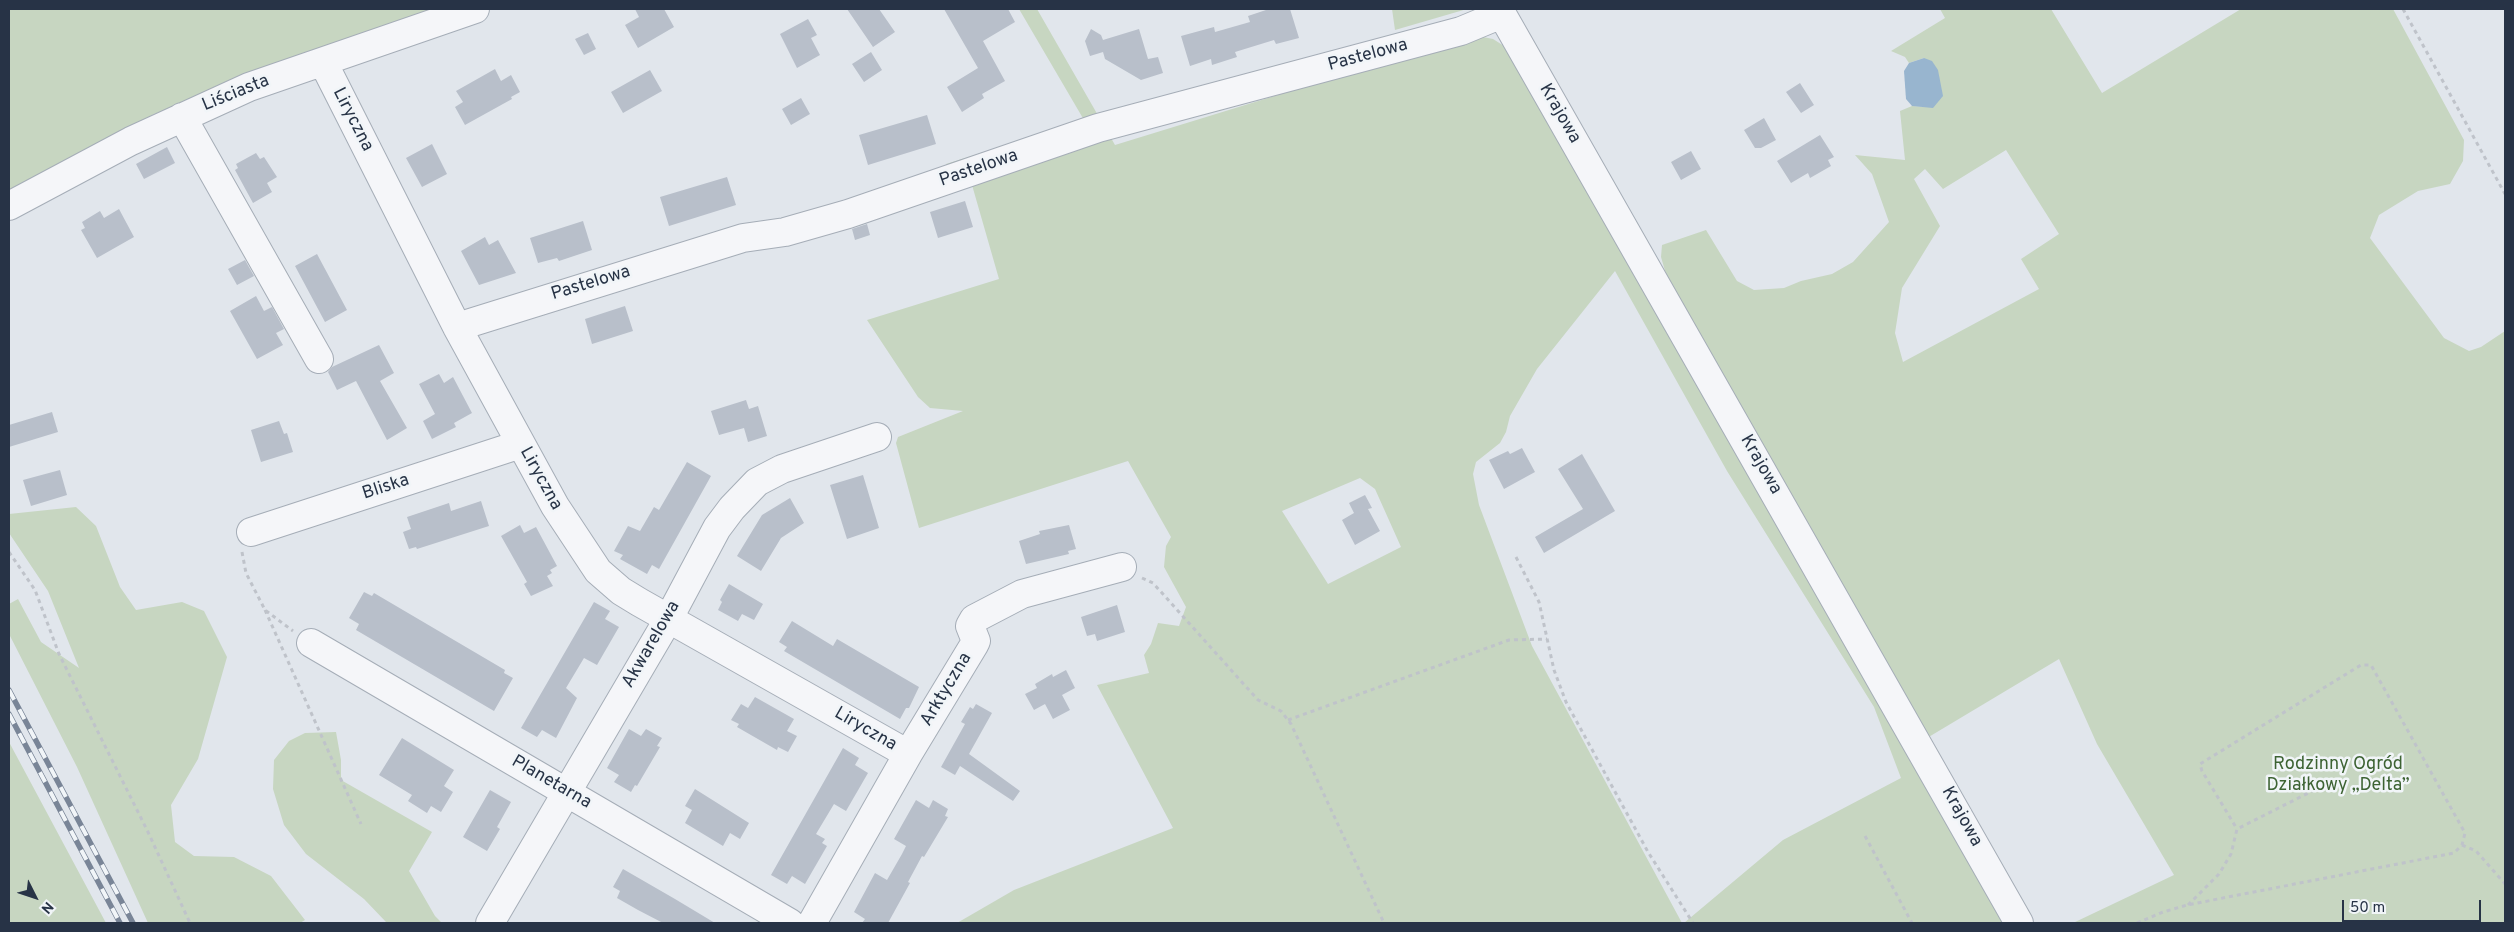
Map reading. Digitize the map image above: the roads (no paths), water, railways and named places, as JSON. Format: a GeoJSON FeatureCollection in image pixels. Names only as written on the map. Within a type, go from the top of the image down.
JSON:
{"type":"FeatureCollection","features":[{"type":"Feature","properties":{"kind":"street","name":"Liściasta"},"geometry":{"type":"LineString","coordinates":[[9,206],[182,117],[249,87],[475,9]]}},
{"type":"Feature","properties":{"kind":"street","name":"Pastelowa"},"geometry":{"type":"LineString","coordinates":[[457,327],[743,238],[785,232],[848,214],[1098,128],[1461,31],[1500,11]]}},
{"type":"Feature","properties":{"kind":"street","name":"Krajowa"},"geometry":{"type":"LineString","coordinates":[[1500,11],[1944,788],[2019,923]]}},
{"type":"Feature","properties":{"kind":"street","name":"Liryczna"},"geometry":{"type":"LineString","coordinates":[[323,62],[457,327],[555,506],[598,571],[621,591],[908,754]]}},
{"type":"Feature","properties":{"kind":"street"},"geometry":{"type":"LineString","coordinates":[[182,117],[319,359]]}},
{"type":"Feature","properties":{"kind":"street","name":"Akwarelowa"},"geometry":{"type":"LineString","coordinates":[[490,923],[669,618],[717,528],[732,508],[757,482],[782,469],[877,437]]}},
{"type":"Feature","properties":{"kind":"street","name":"Bliska"},"geometry":{"type":"LineString","coordinates":[[251,532],[521,444]]}},
{"type":"Feature","properties":{"kind":"street","name":"Arktyczna"},"geometry":{"type":"LineString","coordinates":[[812,923],[908,754],[974,645],[976,641],[970,626],[974,619],[1022,594],[1122,567]]}},
{"type":"Feature","properties":{"kind":"street","name":"Planetarna"},"geometry":{"type":"LineString","coordinates":[[311,643],[790,923]]}},
{"type":"Feature","properties":{"kind":"water"},"geometry":{"type":"Polygon","coordinates":[[[1924,58],[1932,61],[1938,70],[1943,96],[1933,108],[1912,106],[1906,99],[1904,71],[1909,63],[1924,58]]]}},
{"type":"Feature","properties":{"kind":"railway"},"geometry":{"type":"LineString","coordinates":[[9,690],[133,923]]}},
{"type":"Feature","properties":{"kind":"railway"},"geometry":{"type":"LineString","coordinates":[[9,714],[120,923]]}},
{"type":"Feature","properties":{"kind":"park label","name":"Rodzinny Ogród Działkowy „Delta”"},"geometry":{"type":"Point","coordinates":[2338,775]}}]}
